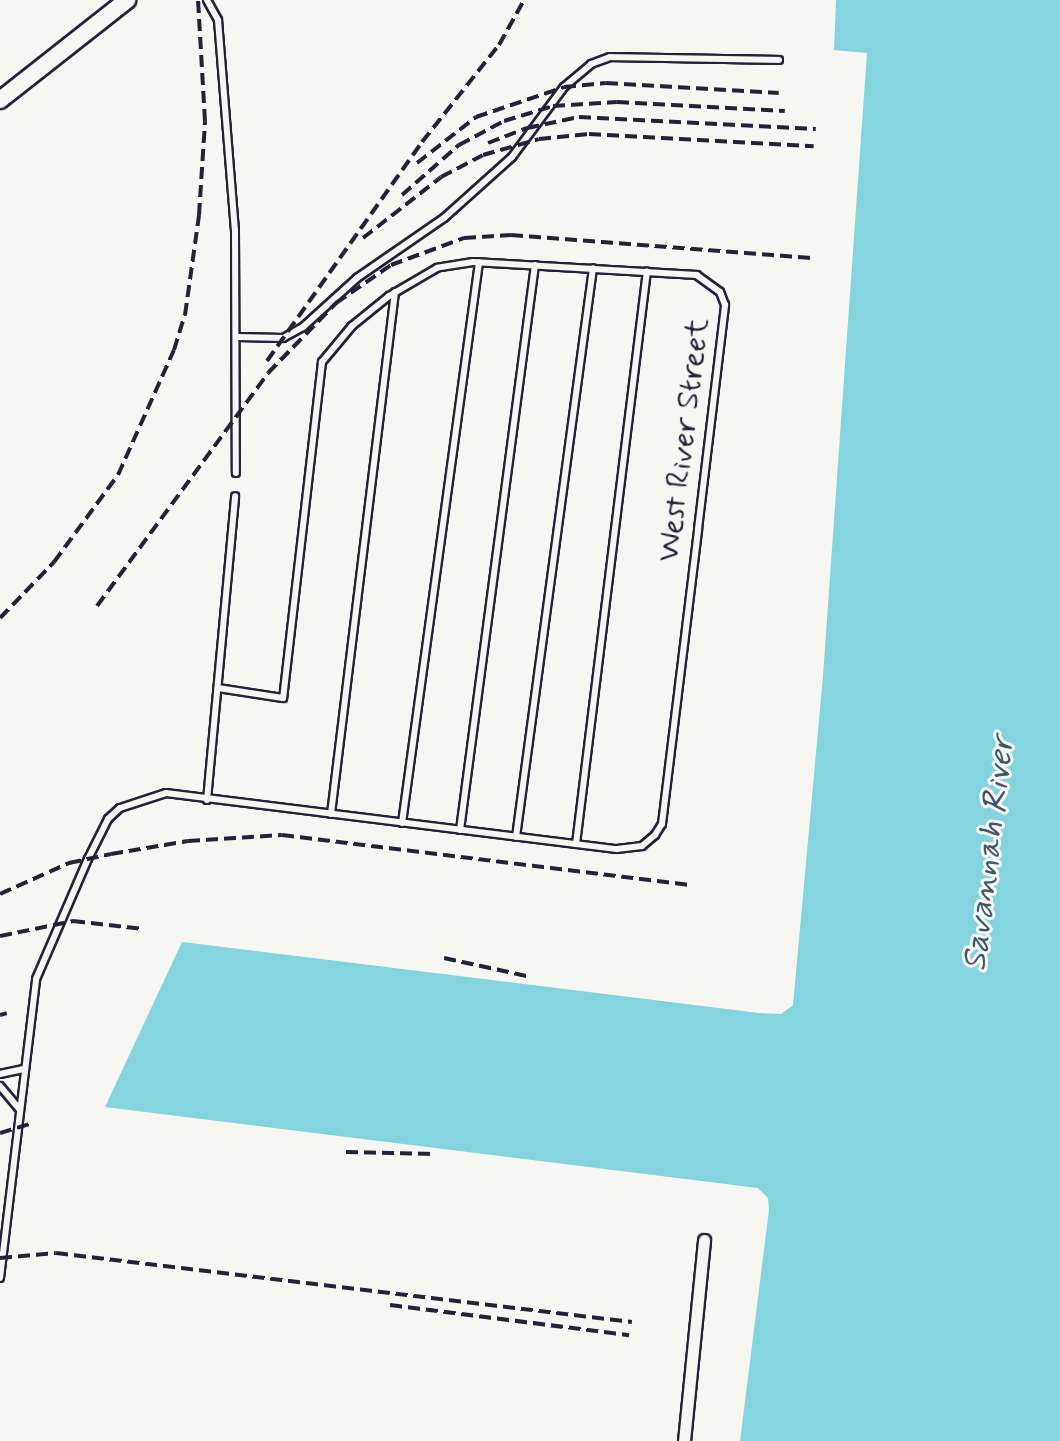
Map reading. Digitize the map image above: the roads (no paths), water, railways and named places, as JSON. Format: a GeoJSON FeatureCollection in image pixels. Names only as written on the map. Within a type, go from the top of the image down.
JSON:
{"type":"FeatureCollection","features":[{"type":"Feature","properties":{"kind":"street"},"geometry":{"type":"LineString","coordinates":[[0,100],[127,0]]}},
{"type":"Feature","properties":{"kind":"street"},"geometry":{"type":"LineString","coordinates":[[684,1441],[704,1240]]}},
{"type":"Feature","properties":{"kind":"lane"},"geometry":{"type":"LineString","coordinates":[[207,0],[218,20],[238,337],[236,473]]}},
{"type":"Feature","properties":{"kind":"lane"},"geometry":{"type":"LineString","coordinates":[[238,337],[283,338],[303,327],[357,278],[444,218],[512,157],[564,87],[591,64],[610,57],[779,60]]}},
{"type":"Feature","properties":{"kind":"lane"},"geometry":{"type":"LineString","coordinates":[[402,823],[479,262]]}},
{"type":"Feature","properties":{"kind":"lane","name":"West River Street"},"geometry":{"type":"LineString","coordinates":[[0,1278],[36,979],[57,923],[108,819],[140,797],[166,793],[576,844],[642,846],[662,824],[725,305],[720,292],[697,275],[479,262],[437,268],[395,292],[352,326],[322,362],[283,698],[218,688]]}},
{"type":"Feature","properties":{"kind":"lane"},"geometry":{"type":"LineString","coordinates":[[460,830],[535,265]]}},
{"type":"Feature","properties":{"kind":"lane"},"geometry":{"type":"LineString","coordinates":[[516,837],[593,268]]}},
{"type":"Feature","properties":{"kind":"lane"},"geometry":{"type":"LineString","coordinates":[[576,844],[647,271]]}},
{"type":"Feature","properties":{"kind":"lane"},"geometry":{"type":"LineString","coordinates":[[331,814],[395,292]]}},
{"type":"Feature","properties":{"kind":"lane"},"geometry":{"type":"LineString","coordinates":[[207,800],[235,496]]}},
{"type":"Feature","properties":{"kind":"lane"},"geometry":{"type":"LineString","coordinates":[[0,1074],[23,1069]]}},
{"type":"Feature","properties":{"kind":"lane"},"geometry":{"type":"LineString","coordinates":[[0,1086],[19,1109]]}},
{"type":"Feature","properties":{"kind":"lane"},"geometry":{"type":"LineString","coordinates":[[0,1218],[8,1202]]}},
{"type":"Feature","properties":{"kind":"water","name":"Savannah River"},"geometry":{"type":"Polygon","coordinates":[[[836,0],[1060,0],[1060,1441],[740,1441],[769,1210],[768,1198],[758,1188],[105,1107],[182,942],[759,1013],[781,1014],[793,1005],[823,676],[867,53],[834,50],[836,0]]]}},
{"type":"Feature","properties":{"kind":"railway"},"geometry":{"type":"LineString","coordinates":[[0,618],[54,562],[118,475],[174,350],[185,315],[199,215],[205,121],[198,0]]}},
{"type":"Feature","properties":{"kind":"railway"},"geometry":{"type":"LineString","coordinates":[[267,361],[422,142],[499,45],[524,0]]}},
{"type":"Feature","properties":{"kind":"railway"},"geometry":{"type":"LineString","coordinates":[[417,163],[476,117],[564,87],[606,83],[779,93]]}},
{"type":"Feature","properties":{"kind":"railway"},"geometry":{"type":"LineString","coordinates":[[402,195],[459,145],[504,121],[553,106],[617,102],[785,111]]}},
{"type":"Feature","properties":{"kind":"railway"},"geometry":{"type":"LineString","coordinates":[[488,143],[527,128],[579,117],[816,129]]}},
{"type":"Feature","properties":{"kind":"railway"},"geometry":{"type":"LineString","coordinates":[[363,238],[441,177],[483,155],[539,139],[589,134],[814,146]]}},
{"type":"Feature","properties":{"kind":"railway"},"geometry":{"type":"LineString","coordinates":[[97,606],[268,373],[336,303],[391,265],[464,238],[511,235],[811,258]]}},
{"type":"Feature","properties":{"kind":"railway"},"geometry":{"type":"LineString","coordinates":[[0,894],[69,863],[111,854],[188,841],[282,835],[688,885]]}},
{"type":"Feature","properties":{"kind":"railway"},"geometry":{"type":"LineString","coordinates":[[0,936],[73,921],[144,929]]}},
{"type":"Feature","properties":{"kind":"railway"},"geometry":{"type":"LineString","coordinates":[[444,958],[531,977]]}},
{"type":"Feature","properties":{"kind":"railway"},"geometry":{"type":"LineString","coordinates":[[0,1015],[7,1013]]}},
{"type":"Feature","properties":{"kind":"railway"},"geometry":{"type":"LineString","coordinates":[[0,1133],[33,1123]]}},
{"type":"Feature","properties":{"kind":"railway"},"geometry":{"type":"LineString","coordinates":[[346,1152],[435,1154]]}},
{"type":"Feature","properties":{"kind":"railway"},"geometry":{"type":"LineString","coordinates":[[0,1258],[56,1253],[632,1322]]}},
{"type":"Feature","properties":{"kind":"railway"},"geometry":{"type":"LineString","coordinates":[[390,1305],[629,1335]]}}]}
